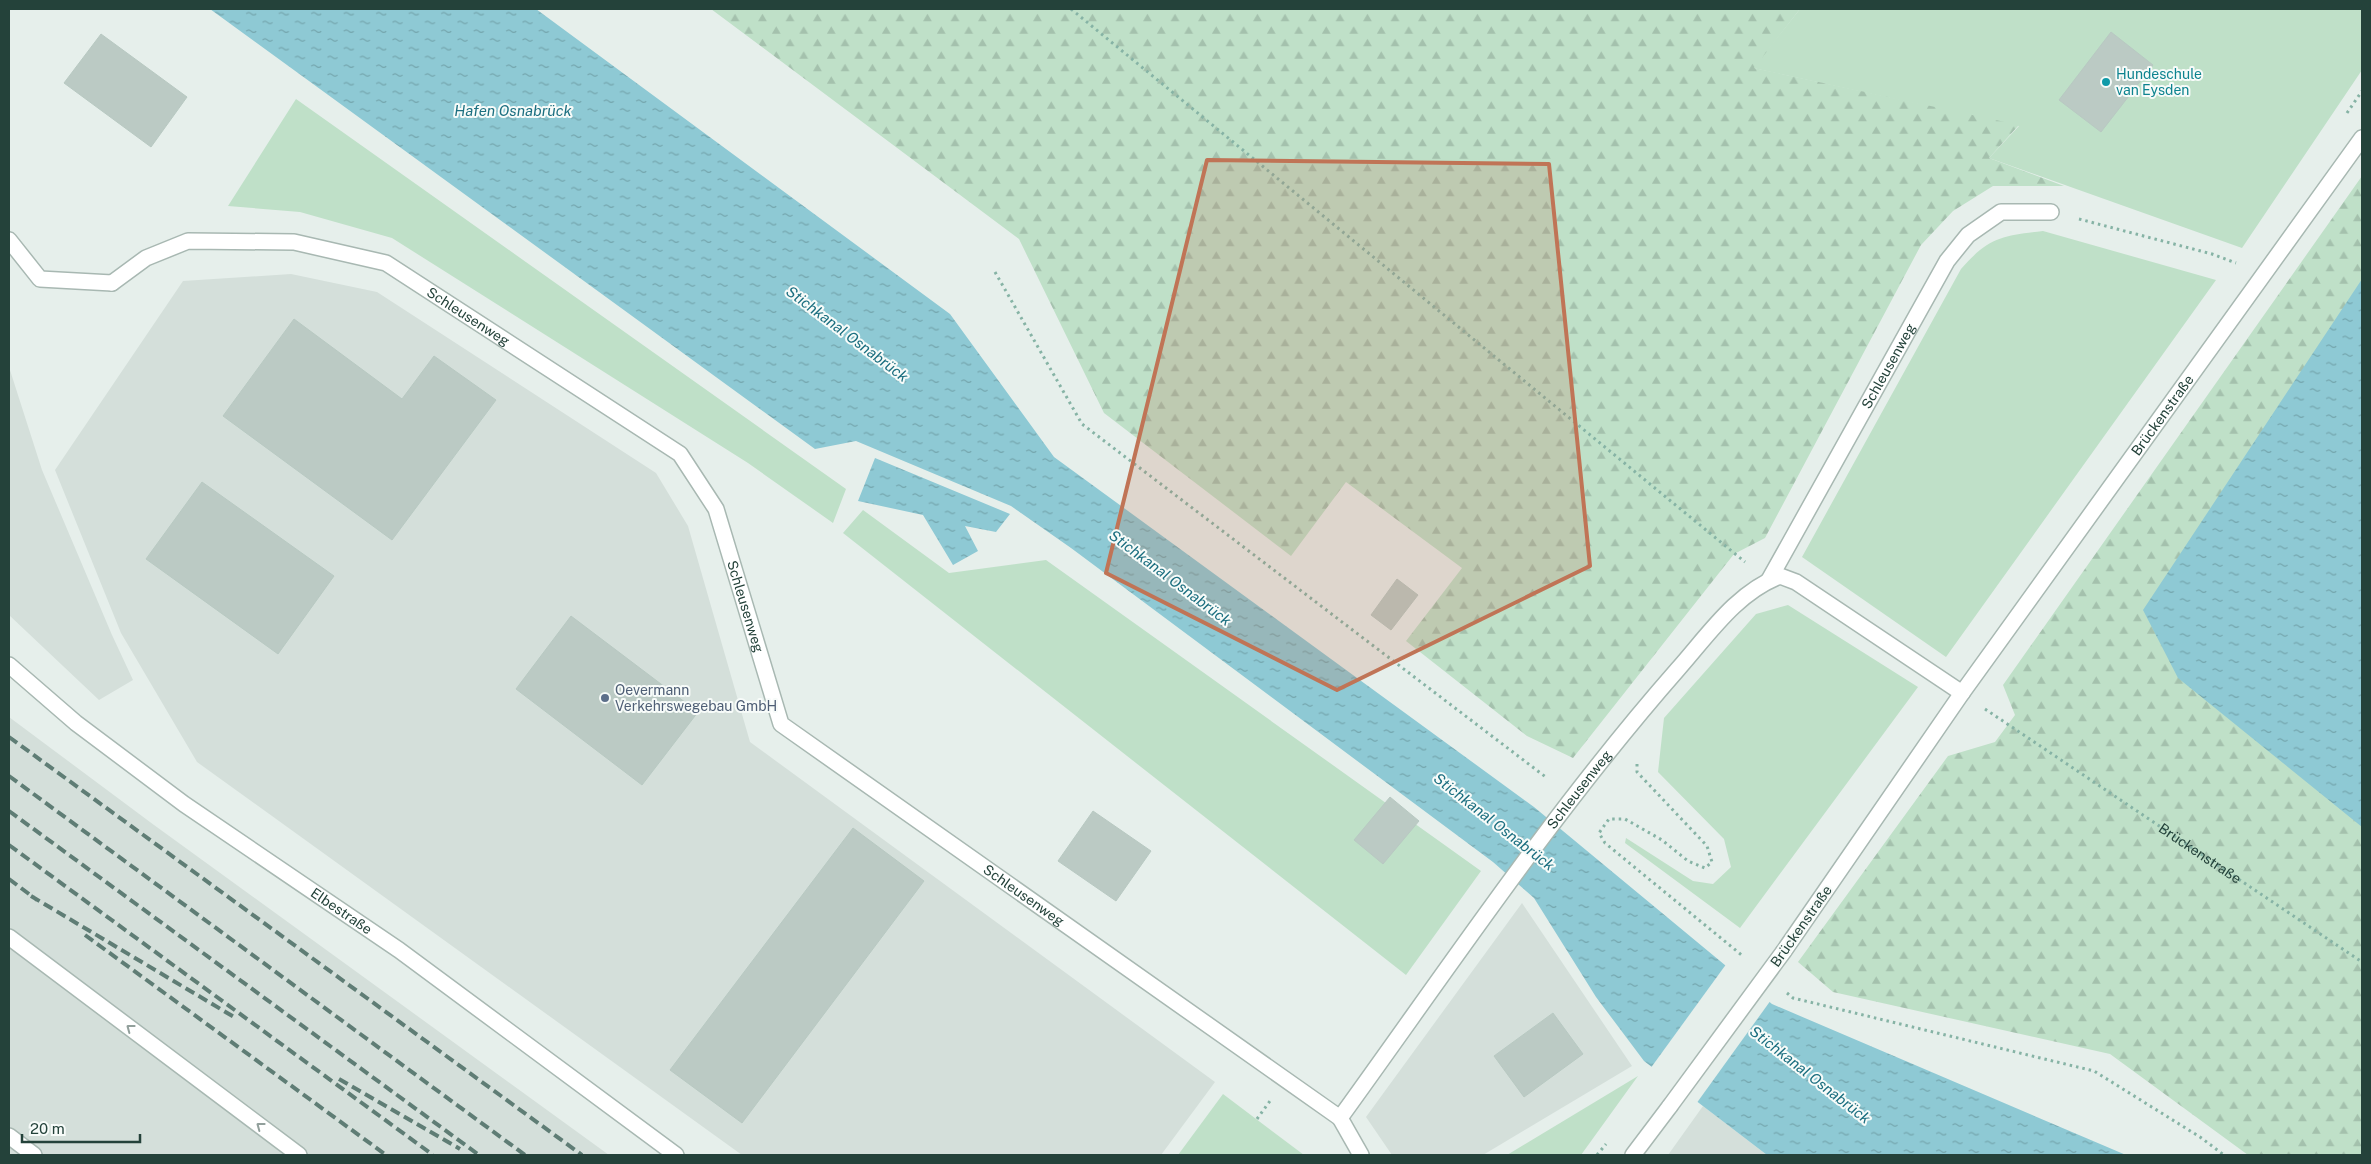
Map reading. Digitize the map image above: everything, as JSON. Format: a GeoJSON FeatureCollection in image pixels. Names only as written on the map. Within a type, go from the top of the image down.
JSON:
{"type":"FeatureCollection","features":[{"type":"Feature","properties":{"kind":"street","name":"Brückenstraße"},"geometry":{"type":"LineString","coordinates":[[1633,1155],[1784,951],[1962,693],[2362,138]]}},
{"type":"Feature","properties":{"kind":"street","name":"Schleusenweg"},"geometry":{"type":"LineString","coordinates":[[1340,1118],[1513,879],[1634,719],[1743,596],[1769,580],[1947,261],[1968,235],[2001,212],[2052,212]]}},
{"type":"Feature","properties":{"kind":"street","name":"Schleusenweg"},"geometry":{"type":"LineString","coordinates":[[9,240],[40,279],[112,283],[146,258],[188,241],[294,242],[386,263],[680,454],[716,509],[781,724],[1340,1118],[1361,1155]]}},
{"type":"Feature","properties":{"kind":"street"},"geometry":{"type":"LineString","coordinates":[[1769,580],[1780,576],[1796,582],[1962,693]]}},
{"type":"Feature","properties":{"kind":"street","name":"Elbestraße"},"geometry":{"type":"LineString","coordinates":[[9,665],[76,723],[184,804],[400,950],[676,1155]]}},
{"type":"Feature","properties":{"kind":"street"},"geometry":{"type":"LineString","coordinates":[[9,937],[299,1155]]}},
{"type":"Feature","properties":{"kind":"street"},"geometry":{"type":"LineString","coordinates":[[9,1136],[34,1155]]}},
{"type":"Feature","properties":{"kind":"path"},"geometry":{"type":"LineString","coordinates":[[1071,9],[1727,548],[1769,580]]}},
{"type":"Feature","properties":{"kind":"path"},"geometry":{"type":"LineString","coordinates":[[2052,212],[2212,254],[2263,275]]}},
{"type":"Feature","properties":{"kind":"path"},"geometry":{"type":"LineString","coordinates":[[995,272],[1082,424],[1547,778]]}},
{"type":"Feature","properties":{"kind":"path","name":"Brückenstraße"},"geometry":{"type":"LineString","coordinates":[[1962,693],[2362,962]]}},
{"type":"Feature","properties":{"kind":"path"},"geometry":{"type":"LineString","coordinates":[[1634,719],[1637,772],[1707,846],[1712,862],[1705,868],[1688,861],[1662,840],[1625,819],[1609,819],[1599,833],[1606,843],[1748,961]]}},
{"type":"Feature","properties":{"kind":"path"},"geometry":{"type":"LineString","coordinates":[[1785,992],[1793,998],[2094,1071],[2200,1137],[2224,1155]]}},
{"type":"Feature","properties":{"kind":"highlighted area"},"geometry":{"type":"Polygon","coordinates":[[[1207,160],[1549,164],[1590,566],[1337,690],[1106,573],[1207,160]]]}},
{"type":"Feature","properties":{"kind":"shaded area"},"geometry":{"type":"Polygon","coordinates":[[[291,274],[377,292],[656,473],[688,526],[750,742],[1215,1082],[1161,1155],[742,1155],[197,762],[121,633],[55,470],[183,281],[291,274]]]}},
{"type":"Feature","properties":{"kind":"shaded area"},"geometry":{"type":"Polygon","coordinates":[[[9,367],[42,470],[133,680],[99,700],[9,615],[9,367]]]}},
{"type":"Feature","properties":{"kind":"shaded area"},"geometry":{"type":"Polygon","coordinates":[[[9,717],[154,825],[609,1155],[9,1155],[9,717]]]}},
{"type":"Feature","properties":{"kind":"shaded area"},"geometry":{"type":"Polygon","coordinates":[[[1522,903],[1632,1066],[1483,1155],[1392,1155],[1366,1117],[1522,903]]]}},
{"type":"Feature","properties":{"kind":"shaded area"},"geometry":{"type":"Polygon","coordinates":[[[1703,1106],[1767,1155],[1668,1155],[1703,1106]]]}},
{"type":"Feature","properties":{"kind":"green space"},"geometry":{"type":"Polygon","coordinates":[[[711,9],[1800,9],[1754,68],[2019,125],[1989,158],[2064,186],[1993,186],[1953,211],[1921,245],[1765,538],[1734,554],[1573,758],[1527,736],[1406,641],[1462,568],[1346,482],[1291,556],[1104,413],[1019,239],[711,9]]]}},
{"type":"Feature","properties":{"kind":"green space"},"geometry":{"type":"Polygon","coordinates":[[[1800,9],[2362,9],[2362,70],[2242,248],[1989,158],[2019,126],[1753,68],[1800,9]]]}},
{"type":"Feature","properties":{"kind":"green space"},"geometry":{"type":"Polygon","coordinates":[[[296,99],[846,489],[833,523],[748,463],[392,238],[300,212],[228,206],[296,99]]]}},
{"type":"Feature","properties":{"kind":"green space"},"geometry":{"type":"Polygon","coordinates":[[[2362,176],[2362,1155],[2248,1155],[2110,1054],[1833,992],[1798,962],[1948,756],[1995,742],[2015,715],[2003,685],[2362,176]]]}},
{"type":"Feature","properties":{"kind":"green space"},"geometry":{"type":"Polygon","coordinates":[[[2043,231],[2216,280],[1946,657],[1802,557],[1961,269],[1988,244],[2006,237],[2043,231]]]}},
{"type":"Feature","properties":{"kind":"green space"},"geometry":{"type":"Polygon","coordinates":[[[863,510],[949,573],[1046,560],[1481,871],[1406,975],[843,533],[863,510]]]}},
{"type":"Feature","properties":{"kind":"green space"},"geometry":{"type":"Polygon","coordinates":[[[1788,605],[1918,687],[1740,928],[1625,843],[1626,838],[1693,881],[1713,884],[1731,867],[1724,839],[1658,772],[1664,718],[1756,614],[1788,605]]]}},
{"type":"Feature","properties":{"kind":"green space"},"geometry":{"type":"Polygon","coordinates":[[[1638,1076],[1581,1155],[1507,1155],[1638,1076]]]}},
{"type":"Feature","properties":{"kind":"green space"},"geometry":{"type":"Polygon","coordinates":[[[1223,1094],[1304,1155],[1178,1155],[1223,1094]]]}},
{"type":"Feature","properties":{"kind":"water"},"geometry":{"type":"Polygon","coordinates":[[[210,9],[536,9],[950,314],[1054,457],[1534,807],[1772,1004],[2126,1155],[1767,1155],[1644,1061],[1596,997],[1534,898],[1493,862],[1071,548],[1011,506],[856,441],[815,449],[210,9]]]}},
{"type":"Feature","properties":{"kind":"water"},"geometry":{"type":"Polygon","coordinates":[[[2362,279],[2362,827],[2178,678],[2143,610],[2362,279]]]}},
{"type":"Feature","properties":{"kind":"water"},"geometry":{"type":"Polygon","coordinates":[[[875,458],[1010,514],[996,532],[965,526],[978,551],[953,565],[923,515],[858,501],[875,458]]]}},
{"type":"Feature","properties":{"kind":"pier"},"geometry":{"type":"Polygon","coordinates":[[[1727,963],[1771,1000],[1696,1104],[1650,1069],[1727,963]]]}},
{"type":"Feature","properties":{"kind":"building","name":"Hundeschule van Eysden"},"geometry":{"type":"Polygon","coordinates":[[[2111,32],[2153,65],[2101,132],[2059,100],[2111,32]]]}},
{"type":"Feature","properties":{"kind":"building"},"geometry":{"type":"Polygon","coordinates":[[[101,34],[187,97],[151,147],[64,83],[101,34]]]}},
{"type":"Feature","properties":{"kind":"building"},"geometry":{"type":"Polygon","coordinates":[[[294,319],[402,399],[434,356],[496,400],[392,540],[223,416],[294,319]]]}},
{"type":"Feature","properties":{"kind":"building"},"geometry":{"type":"Polygon","coordinates":[[[202,482],[334,576],[278,654],[146,559],[202,482]]]}},
{"type":"Feature","properties":{"kind":"building"},"geometry":{"type":"Polygon","coordinates":[[[1397,579],[1418,595],[1391,630],[1371,615],[1397,579]]]}},
{"type":"Feature","properties":{"kind":"building"},"geometry":{"type":"Polygon","coordinates":[[[571,616],[698,712],[642,785],[516,689],[571,616]]]}},
{"type":"Feature","properties":{"kind":"building"},"geometry":{"type":"Polygon","coordinates":[[[1390,797],[1419,821],[1383,864],[1354,840],[1390,797]]]}},
{"type":"Feature","properties":{"kind":"building"},"geometry":{"type":"Polygon","coordinates":[[[1093,811],[1151,851],[1116,901],[1058,861],[1093,811]]]}},
{"type":"Feature","properties":{"kind":"building"},"geometry":{"type":"Polygon","coordinates":[[[853,828],[924,881],[742,1123],[670,1070],[853,828]]]}},
{"type":"Feature","properties":{"kind":"building"},"geometry":{"type":"Polygon","coordinates":[[[1553,1013],[1583,1054],[1524,1097],[1494,1056],[1553,1013]]]}},
{"type":"Feature","properties":{"kind":"railway"},"geometry":{"type":"LineString","coordinates":[[9,737],[582,1155]]}},
{"type":"Feature","properties":{"kind":"railway"},"geometry":{"type":"LineString","coordinates":[[9,776],[525,1155]]}},
{"type":"Feature","properties":{"kind":"railway"},"geometry":{"type":"LineString","coordinates":[[9,811],[479,1155]]}},
{"type":"Feature","properties":{"kind":"railway"},"geometry":{"type":"LineString","coordinates":[[9,845],[433,1155]]}},
{"type":"Feature","properties":{"kind":"railway"},"geometry":{"type":"LineString","coordinates":[[9,879],[37,900]]}},
{"type":"Feature","properties":{"kind":"railway"},"geometry":{"type":"LineString","coordinates":[[31,896],[234,1017]]}},
{"type":"Feature","properties":{"kind":"railway"},"geometry":{"type":"LineString","coordinates":[[85,935],[386,1155]]}},
{"type":"Feature","properties":{"kind":"railway"},"geometry":{"type":"LineString","coordinates":[[339,1079],[460,1149]]}},
{"type":"Feature","properties":{"kind":"place","name":"Hundeschule van Eysden"},"geometry":{"type":"Point","coordinates":[2106,82]}},
{"type":"Feature","properties":{"kind":"place","name":"Oevermann Verkehrswegebau GmbH"},"geometry":{"type":"Point","coordinates":[605,698]}},
{"type":"Feature","properties":{"kind":"water label","name":"Hafen Osnabrück"},"geometry":{"type":"Point","coordinates":[513,111]}},
{"type":"Feature","properties":{"kind":"water label","name":"Stichkanal Osnabrück"},"geometry":{"type":"Point","coordinates":[847,334]}},
{"type":"Feature","properties":{"kind":"water label","name":"Stichkanal Osnabrück"},"geometry":{"type":"Point","coordinates":[1170,578]}},
{"type":"Feature","properties":{"kind":"water label","name":"Stichkanal Osnabrück"},"geometry":{"type":"Point","coordinates":[1494,822]}},
{"type":"Feature","properties":{"kind":"water label","name":"Stichkanal Osnabrück"},"geometry":{"type":"Point","coordinates":[1810,1075]}}]}
